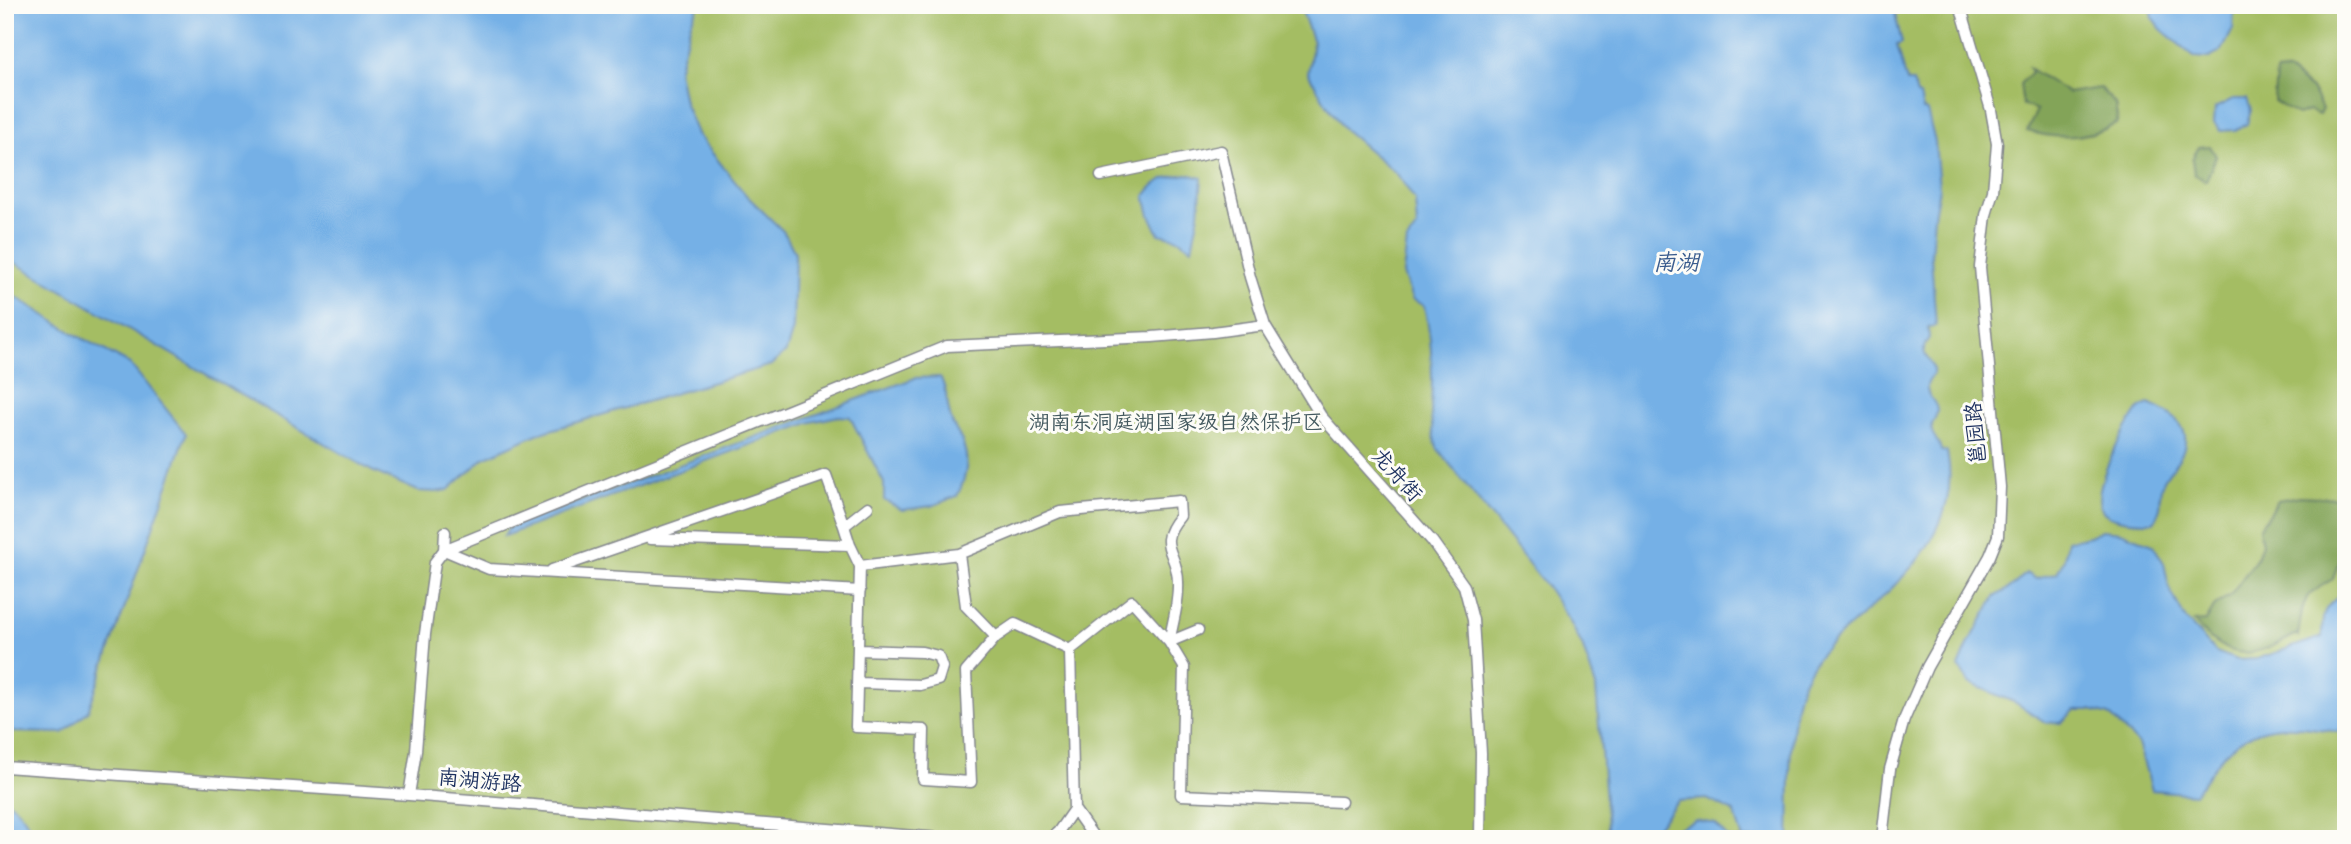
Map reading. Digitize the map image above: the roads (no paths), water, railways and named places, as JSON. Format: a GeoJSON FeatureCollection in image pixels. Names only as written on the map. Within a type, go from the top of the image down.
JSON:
{"type":"FeatureCollection","features":[{"type":"Feature","properties":{"kind":"street","name":"邕园路"},"geometry":{"type":"LineString","coordinates":[[1882,839],[1890,769],[1904,720],[1927,667],[1990,556],[1998,536],[2000,487],[1980,267],[1986,215],[1993,191],[1997,144],[1991,110],[1960,5]]}},
{"type":"Feature","properties":{"kind":"street","name":"龙舟街"},"geometry":{"type":"LineString","coordinates":[[1101,176],[1221,151],[1250,277],[1265,325],[1321,416],[1432,541],[1464,586],[1474,634],[1481,753],[1480,839]]}},
{"type":"Feature","properties":{"kind":"street"},"geometry":{"type":"LineString","coordinates":[[409,795],[435,562],[444,550],[947,346],[1152,337],[1265,325]]}},
{"type":"Feature","properties":{"kind":"street"},"geometry":{"type":"LineString","coordinates":[[545,572],[826,475],[860,566],[856,727],[924,730],[923,779],[971,782],[966,672],[996,637],[1016,624],[1070,650]]}},
{"type":"Feature","properties":{"kind":"street"},"geometry":{"type":"LineString","coordinates":[[860,566],[958,554],[1060,512],[1179,501],[1180,516],[1169,529],[1167,545],[1178,580],[1177,602],[1169,642]]}},
{"type":"Feature","properties":{"kind":"street"},"geometry":{"type":"LineString","coordinates":[[844,526],[868,507]]}},
{"type":"Feature","properties":{"kind":"street"},"geometry":{"type":"LineString","coordinates":[[444,550],[445,533]]}},
{"type":"Feature","properties":{"kind":"street"},"geometry":{"type":"LineString","coordinates":[[642,539],[850,545]]}},
{"type":"Feature","properties":{"kind":"street"},"geometry":{"type":"LineString","coordinates":[[444,550],[489,569],[860,591]]}},
{"type":"Feature","properties":{"kind":"street"},"geometry":{"type":"LineString","coordinates":[[958,554],[966,606],[996,637]]}},
{"type":"Feature","properties":{"kind":"street"},"geometry":{"type":"LineString","coordinates":[[1070,650],[1132,601],[1169,642],[1184,667],[1181,795],[1341,803]]}},
{"type":"Feature","properties":{"kind":"street"},"geometry":{"type":"LineString","coordinates":[[1169,642],[1198,630]]}},
{"type":"Feature","properties":{"kind":"street"},"geometry":{"type":"LineString","coordinates":[[858,650],[922,652],[938,656],[942,667],[938,680],[920,685],[858,683]]}},
{"type":"Feature","properties":{"kind":"street"},"geometry":{"type":"LineString","coordinates":[[1070,650],[1074,809],[1095,839]]}},
{"type":"Feature","properties":{"kind":"street","name":"南湖游路"},"geometry":{"type":"LineString","coordinates":[[5,767],[409,795],[952,839]]}},
{"type":"Feature","properties":{"kind":"street"},"geometry":{"type":"LineString","coordinates":[[1050,839],[1074,809]]}},
{"type":"Feature","properties":{"kind":"water"},"geometry":{"type":"Polygon","coordinates":[[[5,5],[699,5],[691,22],[678,71],[684,102],[697,134],[745,194],[784,232],[795,253],[793,329],[786,352],[771,365],[537,434],[484,458],[448,490],[418,491],[372,471],[5,257],[5,5]]]}},
{"type":"Feature","properties":{"kind":"water","name":"南湖"},"geometry":{"type":"Polygon","coordinates":[[[1296,5],[1893,5],[1902,43],[1897,45],[1907,82],[1913,82],[1923,110],[1927,111],[1935,142],[1939,188],[1931,256],[1936,326],[1928,327],[1929,338],[1924,349],[1933,368],[1927,391],[1937,408],[1931,429],[1941,451],[1947,452],[1950,479],[1946,505],[1938,528],[1925,550],[1891,589],[1825,649],[1804,680],[1798,696],[1792,736],[1789,839],[1743,839],[1734,812],[1707,799],[1678,801],[1647,839],[1608,839],[1596,687],[1582,645],[1547,587],[1437,448],[1431,421],[1432,359],[1428,323],[1424,306],[1412,299],[1403,274],[1407,241],[1417,227],[1415,200],[1397,174],[1343,128],[1324,100],[1308,73],[1313,42],[1303,14],[1296,5]]]}},
{"type":"Feature","properties":{"kind":"water"},"geometry":{"type":"Polygon","coordinates":[[[2153,5],[2234,5],[2233,29],[2221,52],[2209,58],[2194,57],[2161,29],[2153,18],[2153,5]]]}},
{"type":"Feature","properties":{"kind":"water"},"geometry":{"type":"Polygon","coordinates":[[[2233,99],[2247,99],[2251,110],[2247,124],[2235,130],[2220,131],[2214,123],[2215,108],[2233,99]]]}},
{"type":"Feature","properties":{"kind":"water"},"geometry":{"type":"Polygon","coordinates":[[[1188,174],[1202,178],[1199,214],[1192,248],[1176,238],[1159,234],[1145,196],[1163,179],[1188,174]]]}},
{"type":"Feature","properties":{"kind":"water"},"geometry":{"type":"Polygon","coordinates":[[[5,290],[76,335],[130,364],[186,434],[88,711],[63,733],[5,732],[5,290]]]}},
{"type":"Feature","properties":{"kind":"water"},"geometry":{"type":"Polygon","coordinates":[[[940,377],[967,464],[957,496],[932,506],[902,510],[884,500],[884,483],[850,417],[839,416],[811,422],[504,536],[509,528],[915,378],[940,377]]]}},
{"type":"Feature","properties":{"kind":"water"},"geometry":{"type":"Polygon","coordinates":[[[2149,404],[2166,412],[2179,423],[2185,438],[2184,447],[2161,488],[2160,507],[2154,522],[2112,517],[2102,510],[2099,501],[2104,475],[2137,412],[2149,404]]]}},
{"type":"Feature","properties":{"kind":"water"},"geometry":{"type":"Polygon","coordinates":[[[2102,530],[2121,532],[2153,545],[2164,563],[2169,588],[2186,620],[2216,652],[2237,660],[2257,659],[2322,637],[2326,610],[2346,590],[2346,733],[2294,727],[2263,730],[2234,745],[2194,794],[2152,790],[2138,744],[2109,715],[2091,710],[2075,710],[2061,723],[2045,722],[2016,703],[1969,683],[1959,667],[1995,597],[2013,586],[2026,573],[2036,579],[2057,573],[2064,559],[2067,541],[2102,530]]]}},
{"type":"Feature","properties":{"kind":"water"},"geometry":{"type":"Polygon","coordinates":[[[5,799],[23,816],[33,839],[5,839],[5,799]]]}},
{"type":"Feature","properties":{"kind":"water"},"geometry":{"type":"Polygon","coordinates":[[[1695,820],[1715,824],[1729,839],[1669,839],[1676,829],[1695,820]]]}},
{"type":"Feature","properties":{"kind":"park label","name":"湖南东洞庭湖国家级自然保护区"},"geometry":{"type":"Point","coordinates":[1176,422]}}]}
